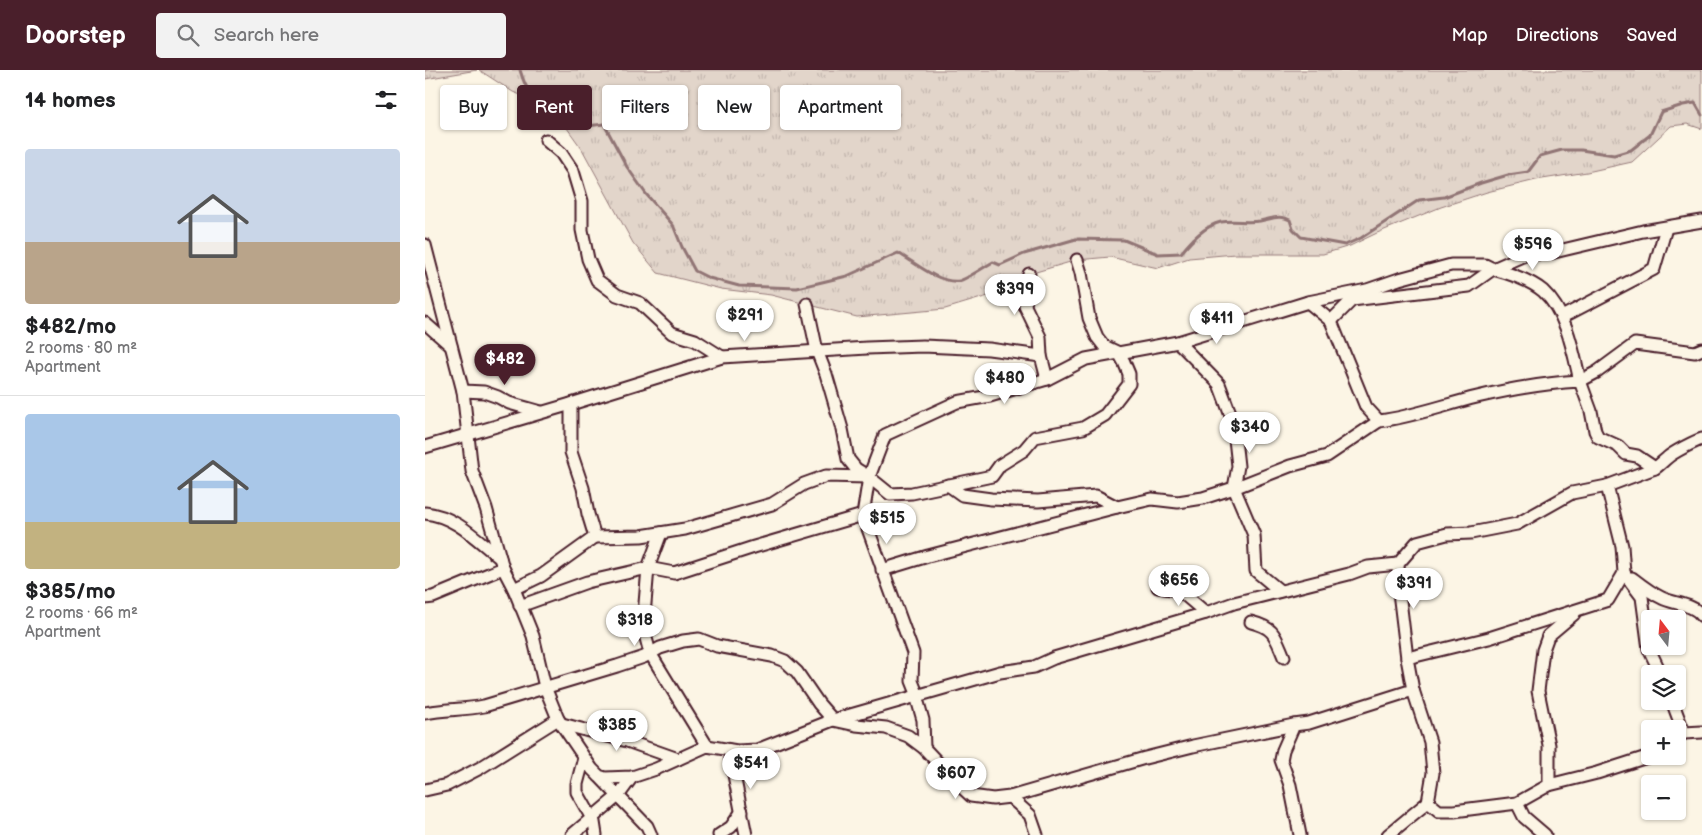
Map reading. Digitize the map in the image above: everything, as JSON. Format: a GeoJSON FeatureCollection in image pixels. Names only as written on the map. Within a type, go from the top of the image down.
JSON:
{"type":"FeatureCollection","features":[{"type":"Feature","properties":{"kind":"street"},"geometry":{"type":"LineString","coordinates":[[546,140],[561,153],[573,171],[582,201],[582,230],[588,259],[597,280],[617,295],[641,303],[672,333],[695,340],[723,356]]}},
{"type":"Feature","properties":{"kind":"street"},"geometry":{"type":"LineString","coordinates":[[1331,321],[1352,300],[1469,286],[1493,269],[1527,254],[1557,252],[1643,231],[1702,221]]}},
{"type":"Feature","properties":{"kind":"street"},"geometry":{"type":"LineString","coordinates":[[1562,317],[1654,269],[1666,228]]}},
{"type":"Feature","properties":{"kind":"street"},"geometry":{"type":"LineString","coordinates":[[425,245],[463,391],[473,472],[486,508],[501,563],[515,589],[533,636],[545,687],[560,722],[584,758],[647,826],[651,835]]}},
{"type":"Feature","properties":{"kind":"street"},"geometry":{"type":"LineString","coordinates":[[807,304],[817,351],[826,374],[842,429],[848,459],[856,469],[869,476],[890,494],[912,493],[992,476],[1000,465],[1024,450],[1035,437],[1083,428],[1105,415],[1129,384],[1129,374],[1119,353],[1104,346],[1097,337],[1089,318],[1077,260]]}},
{"type":"Feature","properties":{"kind":"street"},"geometry":{"type":"LineString","coordinates":[[924,748],[923,720],[912,681],[913,653],[863,516],[869,476],[885,435],[957,402],[990,396],[1047,378],[1086,359],[1178,342],[1308,302],[1367,290],[1451,265],[1485,265],[1512,274],[1542,290],[1553,302],[1562,317],[1598,437],[1618,446],[1626,454],[1637,456],[1655,468]]}},
{"type":"Feature","properties":{"kind":"street"},"geometry":{"type":"LineString","coordinates":[[1029,274],[1025,306],[1040,337],[1041,356],[1047,378]]}},
{"type":"Feature","properties":{"kind":"street"},"geometry":{"type":"LineString","coordinates":[[1308,302],[1331,321],[1366,407],[1379,421]]}},
{"type":"Feature","properties":{"kind":"street"},"geometry":{"type":"LineString","coordinates":[[425,323],[451,346]]}},
{"type":"Feature","properties":{"kind":"street"},"geometry":{"type":"LineString","coordinates":[[1178,342],[1219,384],[1233,421],[1238,466],[1234,488],[1254,535],[1256,571],[1280,591]]}},
{"type":"Feature","properties":{"kind":"street"},"geometry":{"type":"LineString","coordinates":[[882,570],[928,556],[1152,499],[1177,502],[1203,498],[1291,466],[1327,456],[1379,421],[1397,419],[1504,391],[1552,382],[1580,381],[1597,372],[1635,344],[1695,352],[1702,349]]}},
{"type":"Feature","properties":{"kind":"street"},"geometry":{"type":"LineString","coordinates":[[425,447],[542,413],[723,356],[923,346],[989,349],[1041,356]]}},
{"type":"Feature","properties":{"kind":"street"},"geometry":{"type":"LineString","coordinates":[[463,391],[484,392],[509,403],[542,413]]}},
{"type":"Feature","properties":{"kind":"street"},"geometry":{"type":"LineString","coordinates":[[571,404],[571,452],[583,488],[587,514],[595,538]]}},
{"type":"Feature","properties":{"kind":"street"},"geometry":{"type":"LineString","coordinates":[[1388,835],[1428,802],[1433,773],[1430,742],[1413,690],[1407,658],[1399,592],[1398,564],[1417,542],[1447,534],[1471,533],[1517,524],[1572,493],[1607,486],[1655,468],[1693,441],[1702,439]]}},
{"type":"Feature","properties":{"kind":"street"},"geometry":{"type":"LineString","coordinates":[[515,589],[541,576],[595,538],[641,536],[685,529],[772,504],[804,484],[827,476],[869,476]]}},
{"type":"Feature","properties":{"kind":"street"},"geometry":{"type":"LineString","coordinates":[[948,484],[962,495],[991,500],[1038,501],[1096,496],[1117,507]]}},
{"type":"Feature","properties":{"kind":"street"},"geometry":{"type":"LineString","coordinates":[[1607,486],[1621,546],[1624,573],[1642,597],[1649,649],[1657,665]]}},
{"type":"Feature","properties":{"kind":"street"},"geometry":{"type":"LineString","coordinates":[[425,513],[446,517],[453,521],[501,563]]}},
{"type":"Feature","properties":{"kind":"street"},"geometry":{"type":"LineString","coordinates":[[520,606],[587,582],[648,568],[674,573],[754,547],[863,516]]}},
{"type":"Feature","properties":{"kind":"street"},"geometry":{"type":"LineString","coordinates":[[661,533],[648,568],[643,627],[650,653],[707,746]]}},
{"type":"Feature","properties":{"kind":"street"},"geometry":{"type":"LineString","coordinates":[[425,598],[433,597],[501,563]]}},
{"type":"Feature","properties":{"kind":"street"},"geometry":{"type":"LineString","coordinates":[[599,776],[605,778],[632,777],[656,769],[707,746],[746,751],[767,747],[833,720],[1000,672],[1034,667],[1055,658],[1234,603],[1368,567],[1398,564]]}},
{"type":"Feature","properties":{"kind":"street"},"geometry":{"type":"LineString","coordinates":[[1407,658],[1489,638],[1608,600],[1624,573]]}},
{"type":"Feature","properties":{"kind":"street"},"geometry":{"type":"LineString","coordinates":[[1624,573],[1662,598],[1683,604],[1700,612],[1702,616]]}},
{"type":"Feature","properties":{"kind":"street"},"geometry":{"type":"LineString","coordinates":[[1158,587],[1179,590],[1206,613]]}},
{"type":"Feature","properties":{"kind":"street"},"geometry":{"type":"LineString","coordinates":[[1549,785],[1549,745],[1538,692],[1543,650],[1548,636],[1578,610]]}},
{"type":"Feature","properties":{"kind":"street"},"geometry":{"type":"LineString","coordinates":[[1251,622],[1265,625],[1270,629],[1276,637],[1284,657]]}},
{"type":"Feature","properties":{"kind":"street"},"geometry":{"type":"LineString","coordinates":[[425,713],[484,706],[617,666],[683,641],[699,640],[717,646],[772,656],[785,661],[797,672],[819,704],[833,720],[856,725],[886,728],[908,736],[924,748],[971,796],[993,799],[1010,797],[1193,746],[1309,723],[1413,690]]}},
{"type":"Feature","properties":{"kind":"street"},"geometry":{"type":"LineString","coordinates":[[425,790],[447,785],[560,722],[627,741],[678,759]]}},
{"type":"Feature","properties":{"kind":"street"},"geometry":{"type":"LineString","coordinates":[[1294,725],[1283,750],[1281,760],[1290,785],[1300,835]]}},
{"type":"Feature","properties":{"kind":"street"},"geometry":{"type":"LineString","coordinates":[[1686,735],[1702,732]]}},
{"type":"Feature","properties":{"kind":"street"},"geometry":{"type":"LineString","coordinates":[[729,750],[746,835]]}},
{"type":"Feature","properties":{"kind":"street"},"geometry":{"type":"LineString","coordinates":[[584,758],[577,784],[577,792],[592,818],[597,835]]}},
{"type":"Feature","properties":{"kind":"street"},"geometry":{"type":"LineString","coordinates":[[1428,802],[1439,811],[1454,811],[1517,803],[1549,785],[1597,773],[1641,759]]}},
{"type":"Feature","properties":{"kind":"street"},"geometry":{"type":"LineString","coordinates":[[572,835],[618,796],[632,777]]}},
{"type":"Feature","properties":{"kind":"street"},"geometry":{"type":"LineString","coordinates":[[1010,797],[1030,815],[1037,835]]}},
{"type":"Feature","properties":{"kind":"street"},"geometry":{"type":"LineString","coordinates":[[1517,803],[1524,817],[1545,835]]}},
{"type":"Feature","properties":{"kind":"street"},"geometry":{"type":"LineString","coordinates":[[719,835],[731,827],[742,811]]}},
{"type":"Feature","properties":{"kind":"green space"},"geometry":{"type":"Polygon","coordinates":[[[425,70],[477,70],[425,79],[425,70]]]}},
{"type":"Feature","properties":{"kind":"green space"},"geometry":{"type":"Polygon","coordinates":[[[479,70],[1702,70],[1702,129],[1687,124],[1671,126],[1632,162],[1587,172],[1536,180],[1487,192],[1441,207],[1350,246],[1323,254],[1235,254],[1189,258],[1158,268],[1110,257],[1077,260],[1029,274],[988,296],[945,309],[857,317],[771,295],[721,289],[658,273],[633,243],[582,149],[568,130],[592,130],[592,85],[517,85],[517,94],[507,88],[507,85],[502,85],[479,70]]]}},
{"type":"Feature","properties":{"kind":"waterway"},"geometry":{"type":"LineString","coordinates":[[520,70],[524,82],[531,93],[566,102],[587,126],[604,124],[627,167],[646,194],[673,225],[695,271],[709,278],[739,286],[797,288],[847,276],[898,253],[935,276],[951,281],[959,281],[993,262],[1000,265],[1024,254],[1076,239],[1124,240],[1158,254],[1181,253],[1198,234],[1215,224],[1226,221],[1255,222],[1279,217],[1290,220],[1293,229],[1301,237],[1345,245],[1361,238],[1419,200],[1444,197],[1481,183],[1508,175],[1528,172],[1540,156],[1562,150],[1581,150],[1614,155],[1631,150],[1650,135],[1661,112],[1683,105],[1695,103],[1702,115]]}}]}
